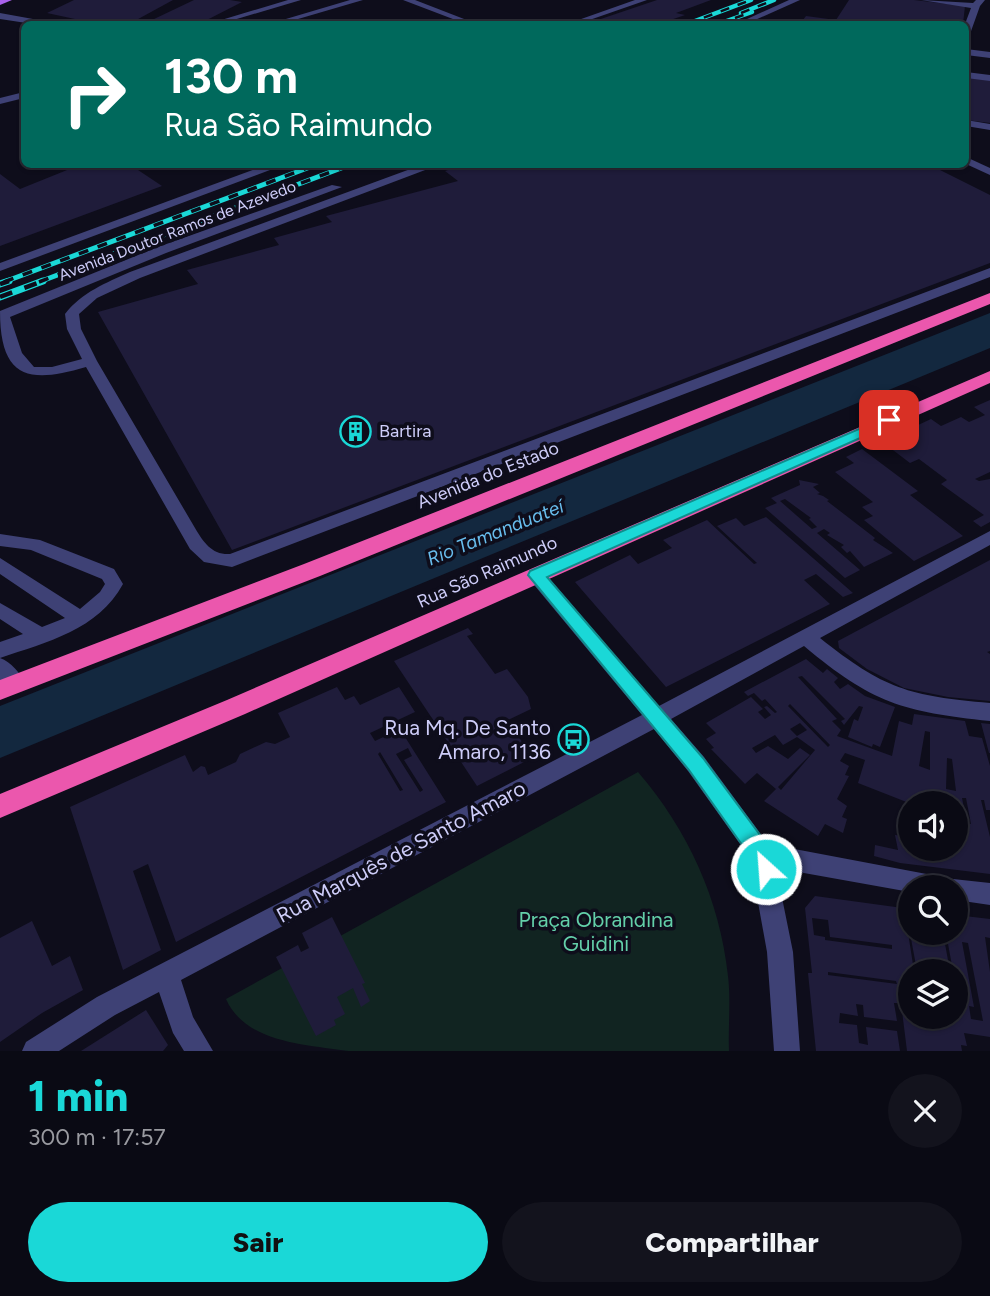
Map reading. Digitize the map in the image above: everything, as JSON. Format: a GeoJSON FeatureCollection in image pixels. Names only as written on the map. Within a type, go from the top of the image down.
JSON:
{"type":"FeatureCollection","features":[{"type":"Feature","properties":{"kind":"highway","name":"Avenida do Estado"},"geometry":{"type":"LineString","coordinates":[[8,687],[337,559],[990,298]]}},
{"type":"Feature","properties":{"kind":"highway","name":"Rua São Raimundo"},"geometry":{"type":"LineString","coordinates":[[0,806],[990,376]]}},
{"type":"Feature","properties":{"kind":"main road"},"geometry":{"type":"LineString","coordinates":[[0,3],[8,0]]}},
{"type":"Feature","properties":{"kind":"street"},"geometry":{"type":"LineString","coordinates":[[264,0],[323,10]]}},
{"type":"Feature","properties":{"kind":"street"},"geometry":{"type":"LineString","coordinates":[[223,21],[297,0]]}},
{"type":"Feature","properties":{"kind":"street"},"geometry":{"type":"LineString","coordinates":[[284,21],[359,0]]}},
{"type":"Feature","properties":{"kind":"street"},"geometry":{"type":"LineString","coordinates":[[407,0],[465,21]]}},
{"type":"Feature","properties":{"kind":"street"},"geometry":{"type":"LineString","coordinates":[[580,21],[643,0]]}},
{"type":"Feature","properties":{"kind":"street"},"geometry":{"type":"LineString","coordinates":[[747,21],[796,0]]}},
{"type":"Feature","properties":{"kind":"street"},"geometry":{"type":"LineString","coordinates":[[925,0],[978,3],[969,26]]}},
{"type":"Feature","properties":{"kind":"street"},"geometry":{"type":"LineString","coordinates":[[0,16],[28,21]]}},
{"type":"Feature","properties":{"kind":"street"},"geometry":{"type":"LineString","coordinates":[[969,52],[990,55]]}},
{"type":"Feature","properties":{"kind":"street"},"geometry":{"type":"LineString","coordinates":[[969,75],[990,78]]}},
{"type":"Feature","properties":{"kind":"street"},"geometry":{"type":"LineString","coordinates":[[0,102],[21,95]]}},
{"type":"Feature","properties":{"kind":"street"},"geometry":{"type":"LineString","coordinates":[[969,124],[990,127]]}},
{"type":"Feature","properties":{"kind":"street"},"geometry":{"type":"LineString","coordinates":[[969,155],[990,159]]}},
{"type":"Feature","properties":{"kind":"street"},"geometry":{"type":"LineString","coordinates":[[969,162],[990,172]]}},
{"type":"Feature","properties":{"kind":"street"},"geometry":{"type":"LineString","coordinates":[[0,267],[270,168]]}},
{"type":"Feature","properties":{"kind":"street","name":"Avenida Doutor Ramos de Azevedo"},"geometry":{"type":"LineString","coordinates":[[2,316],[162,250],[391,168]]}},
{"type":"Feature","properties":{"kind":"street"},"geometry":{"type":"LineString","coordinates":[[425,168],[192,253],[98,292],[79,304],[72,314],[74,330],[90,361],[188,531],[207,558],[218,561],[245,555],[990,272]]}},
{"type":"Feature","properties":{"kind":"street"},"geometry":{"type":"LineString","coordinates":[[2,316],[6,345],[23,368],[36,374],[49,374],[90,361]]}},
{"type":"Feature","properties":{"kind":"street","name":"Rua Marquês de Santo Amaro"},"geometry":{"type":"LineString","coordinates":[[35,1051],[106,1006],[657,717],[990,537]]}},
{"type":"Feature","properties":{"kind":"street"},"geometry":{"type":"LineString","coordinates":[[0,540],[34,544],[108,574],[114,584],[110,596],[101,606],[81,619],[0,650]]}},
{"type":"Feature","properties":{"kind":"street"},"geometry":{"type":"LineString","coordinates":[[0,565],[81,619]]}},
{"type":"Feature","properties":{"kind":"street"},"geometry":{"type":"LineString","coordinates":[[536,575],[696,764],[761,854],[770,884],[783,972],[787,1051]]}},
{"type":"Feature","properties":{"kind":"street"},"geometry":{"type":"LineString","coordinates":[[0,610],[40,635]]}},
{"type":"Feature","properties":{"kind":"street"},"geometry":{"type":"LineString","coordinates":[[805,636],[862,679],[897,697],[937,707],[990,712]]}},
{"type":"Feature","properties":{"kind":"street"},"geometry":{"type":"LineString","coordinates":[[0,666],[8,687]]}},
{"type":"Feature","properties":{"kind":"street"},"geometry":{"type":"LineString","coordinates":[[761,854],[898,879]]}},
{"type":"Feature","properties":{"kind":"street"},"geometry":{"type":"LineString","coordinates":[[968,891],[990,894]]}},
{"type":"Feature","properties":{"kind":"street"},"geometry":{"type":"LineString","coordinates":[[166,975],[182,1024],[200,1051]]}},
{"type":"Feature","properties":{"kind":"green space","name":"Praça Obrandina Guidini"},"geometry":{"type":"Polygon","coordinates":[[[638,772],[656,794],[686,842],[699,867],[718,920],[728,976],[729,1051],[348,1051],[296,1044],[262,1033],[235,1014],[226,999],[638,772]]]}},
{"type":"Feature","properties":{"kind":"water","name":"Rio Tamanduateí"},"geometry":{"type":"Polygon","coordinates":[[[990,313],[990,348],[0,758],[0,706],[990,313]]]}},
{"type":"Feature","properties":{"kind":"building"},"geometry":{"type":"Polygon","coordinates":[[[74,0],[173,0],[134,21],[84,21],[47,13],[74,0]]]}},
{"type":"Feature","properties":{"kind":"building"},"geometry":{"type":"Polygon","coordinates":[[[194,0],[242,2],[205,21],[152,20],[194,0]]]}},
{"type":"Feature","properties":{"kind":"building"},"geometry":{"type":"Polygon","coordinates":[[[657,0],[711,0],[676,13],[685,15],[668,21],[595,21],[657,0]]]}},
{"type":"Feature","properties":{"kind":"building"},"geometry":{"type":"Polygon","coordinates":[[[849,0],[914,0],[965,6],[963,21],[802,21],[806,16],[836,20],[849,0]]]}},
{"type":"Feature","properties":{"kind":"building"},"geometry":{"type":"Polygon","coordinates":[[[969,77],[990,80],[990,123],[969,120],[969,77]]]}},
{"type":"Feature","properties":{"kind":"building"},"geometry":{"type":"Polygon","coordinates":[[[72,168],[135,168],[162,186],[0,246],[0,174],[20,189],[72,168]]]}},
{"type":"Feature","properties":{"kind":"building","name":"Bartira"},"geometry":{"type":"Polygon","coordinates":[[[455,168],[936,168],[990,195],[990,263],[232,550],[98,312],[198,284],[187,270],[279,245],[274,238],[332,222],[326,216],[458,181],[445,171],[455,168]]]}},
{"type":"Feature","properties":{"kind":"building"},"geometry":{"type":"Polygon","coordinates":[[[990,400],[990,472],[975,479],[990,479],[990,522],[981,527],[973,521],[984,515],[941,484],[947,480],[919,459],[910,463],[889,447],[898,444],[890,438],[931,419],[941,426],[961,417],[969,422],[985,415],[974,407],[990,400]]]}},
{"type":"Feature","properties":{"kind":"building"},"geometry":{"type":"Polygon","coordinates":[[[862,449],[918,491],[910,495],[963,536],[914,561],[864,520],[873,516],[862,507],[873,502],[835,472],[854,463],[846,457],[862,449]]]}},
{"type":"Feature","properties":{"kind":"building"},"geometry":{"type":"Polygon","coordinates":[[[799,480],[819,484],[813,487],[820,493],[817,494],[829,500],[827,501],[875,538],[873,540],[893,553],[864,567],[850,551],[847,553],[841,547],[844,545],[827,535],[830,533],[824,529],[817,533],[860,570],[845,578],[765,508],[777,503],[771,498],[800,485],[799,480]],[[785,499],[780,501],[812,529],[817,527],[809,519],[811,518],[785,499]]]}},
{"type":"Feature","properties":{"kind":"building"},"geometry":{"type":"Polygon","coordinates":[[[766,517],[853,593],[843,597],[816,574],[804,580],[830,604],[666,687],[575,582],[630,555],[638,564],[672,548],[663,540],[707,520],[754,564],[757,563],[717,526],[736,518],[744,526],[766,517]]]}},
{"type":"Feature","properties":{"kind":"building"},"geometry":{"type":"Polygon","coordinates":[[[990,560],[990,651],[987,652],[990,654],[990,701],[948,697],[904,688],[867,669],[839,648],[838,641],[990,560]]]}},
{"type":"Feature","properties":{"kind":"building"},"geometry":{"type":"Polygon","coordinates":[[[468,628],[473,634],[467,636],[495,674],[507,669],[528,697],[531,709],[506,721],[534,757],[477,786],[394,661],[468,628]]]}},
{"type":"Feature","properties":{"kind":"building"},"geometry":{"type":"Polygon","coordinates":[[[806,659],[823,673],[827,669],[838,678],[834,682],[840,689],[848,684],[865,696],[895,707],[880,747],[873,744],[872,747],[848,737],[854,719],[858,721],[863,707],[859,706],[844,725],[841,721],[845,719],[802,676],[798,677],[837,719],[832,721],[841,730],[837,736],[892,756],[899,721],[912,725],[914,714],[965,721],[969,736],[982,738],[990,766],[990,810],[986,810],[984,800],[981,800],[990,837],[990,874],[900,863],[874,856],[875,845],[898,850],[898,861],[968,861],[968,823],[971,824],[968,791],[956,791],[898,791],[898,799],[858,783],[865,760],[845,753],[840,761],[849,766],[845,775],[849,776],[837,799],[847,806],[842,817],[847,819],[843,833],[825,824],[818,836],[764,801],[776,789],[757,773],[745,784],[711,749],[714,748],[706,739],[716,733],[706,723],[751,697],[763,709],[758,712],[765,719],[771,715],[764,707],[777,712],[765,699],[762,701],[754,693],[748,696],[744,692],[806,659]],[[790,704],[788,706],[828,747],[830,745],[790,704]],[[800,723],[790,729],[797,736],[807,730],[800,723]],[[925,731],[919,766],[930,770],[930,732],[925,731]],[[775,735],[752,748],[756,753],[768,746],[788,759],[800,748],[810,755],[778,787],[781,790],[815,750],[797,737],[783,745],[775,735]],[[947,758],[946,789],[956,791],[952,759],[947,758]]]}},
{"type":"Feature","properties":{"kind":"building"},"geometry":{"type":"Polygon","coordinates":[[[337,687],[345,700],[354,696],[360,705],[399,687],[415,712],[370,733],[375,741],[400,729],[446,802],[176,942],[148,864],[133,871],[161,950],[123,970],[70,807],[185,755],[193,772],[201,766],[205,767],[208,775],[236,762],[240,754],[266,742],[275,744],[290,737],[278,713],[337,687]],[[408,748],[396,754],[420,792],[423,790],[404,760],[412,756],[408,748]],[[380,752],[378,754],[400,791],[403,790],[380,752]]]}},
{"type":"Feature","properties":{"kind":"building"},"geometry":{"type":"Polygon","coordinates":[[[981,723],[990,724],[990,753],[989,753],[981,723]]]}},
{"type":"Feature","properties":{"kind":"building"},"geometry":{"type":"Polygon","coordinates":[[[815,896],[898,907],[898,945],[910,945],[912,959],[898,959],[898,1003],[894,1003],[897,1021],[864,1017],[863,1005],[856,1004],[858,1016],[840,1013],[839,1023],[857,1025],[859,1043],[868,1045],[866,1027],[897,1031],[900,1051],[816,1051],[808,973],[812,973],[805,908],[815,896]],[[812,918],[814,935],[825,937],[825,940],[892,949],[892,945],[830,937],[828,920],[812,918]],[[828,972],[828,975],[897,984],[896,981],[828,972]]]}},
{"type":"Feature","properties":{"kind":"building"},"geometry":{"type":"Polygon","coordinates":[[[968,916],[990,919],[990,938],[985,937],[990,972],[990,1037],[964,1033],[967,1046],[961,1045],[962,1051],[907,1051],[904,1029],[968,1029],[968,974],[974,1007],[969,1006],[971,1019],[983,1021],[968,943],[968,916]]]}},
{"type":"Feature","properties":{"kind":"building"},"geometry":{"type":"Polygon","coordinates":[[[332,917],[365,983],[362,984],[370,1001],[361,1007],[353,988],[337,997],[345,1014],[334,1020],[336,1025],[316,1036],[276,957],[298,945],[301,952],[309,948],[302,933],[332,917]]]}},
{"type":"Feature","properties":{"kind":"building"},"geometry":{"type":"Polygon","coordinates":[[[32,921],[52,966],[70,956],[83,990],[42,1013],[0,1042],[0,938],[32,921]]]}},
{"type":"Feature","properties":{"kind":"building"},"geometry":{"type":"Polygon","coordinates":[[[912,945],[945,945],[948,959],[915,959],[912,945]]]}},
{"type":"Feature","properties":{"kind":"building"},"geometry":{"type":"Polygon","coordinates":[[[948,945],[963,945],[965,959],[951,959],[948,945]]]}},
{"type":"Feature","properties":{"kind":"building"},"geometry":{"type":"Polygon","coordinates":[[[146,1010],[168,1045],[163,1051],[81,1051],[146,1010]]]}},
{"type":"Feature","properties":{"kind":"railway"},"geometry":{"type":"LineString","coordinates":[[695,21],[751,0]]}},
{"type":"Feature","properties":{"kind":"railway"},"geometry":{"type":"LineString","coordinates":[[741,13],[774,0]]}},
{"type":"Feature","properties":{"kind":"railway"},"geometry":{"type":"LineString","coordinates":[[726,21],[752,12]]}},
{"type":"Feature","properties":{"kind":"railway"},"geometry":{"type":"LineString","coordinates":[[4,282],[307,168]]}},
{"type":"Feature","properties":{"kind":"railway"},"geometry":{"type":"LineString","coordinates":[[39,282],[341,168]]}},
{"type":"Feature","properties":{"kind":"railway"},"geometry":{"type":"LineString","coordinates":[[0,284],[9,281]]}},
{"type":"Feature","properties":{"kind":"railway"},"geometry":{"type":"LineString","coordinates":[[0,297],[43,281]]}},
{"type":"Feature","properties":{"kind":"place","name":"Bartira"},"geometry":{"type":"Point","coordinates":[356,431]}},
{"type":"Feature","properties":{"kind":"place","name":"Rua Mq. De Santo Amaro, 1136"},"geometry":{"type":"Point","coordinates":[574,740]}},
{"type":"Feature","properties":{"kind":"route"},"geometry":{"type":"LineString","coordinates":[[766,869],[761,854],[696,764],[536,575],[889,420]]}}]}
